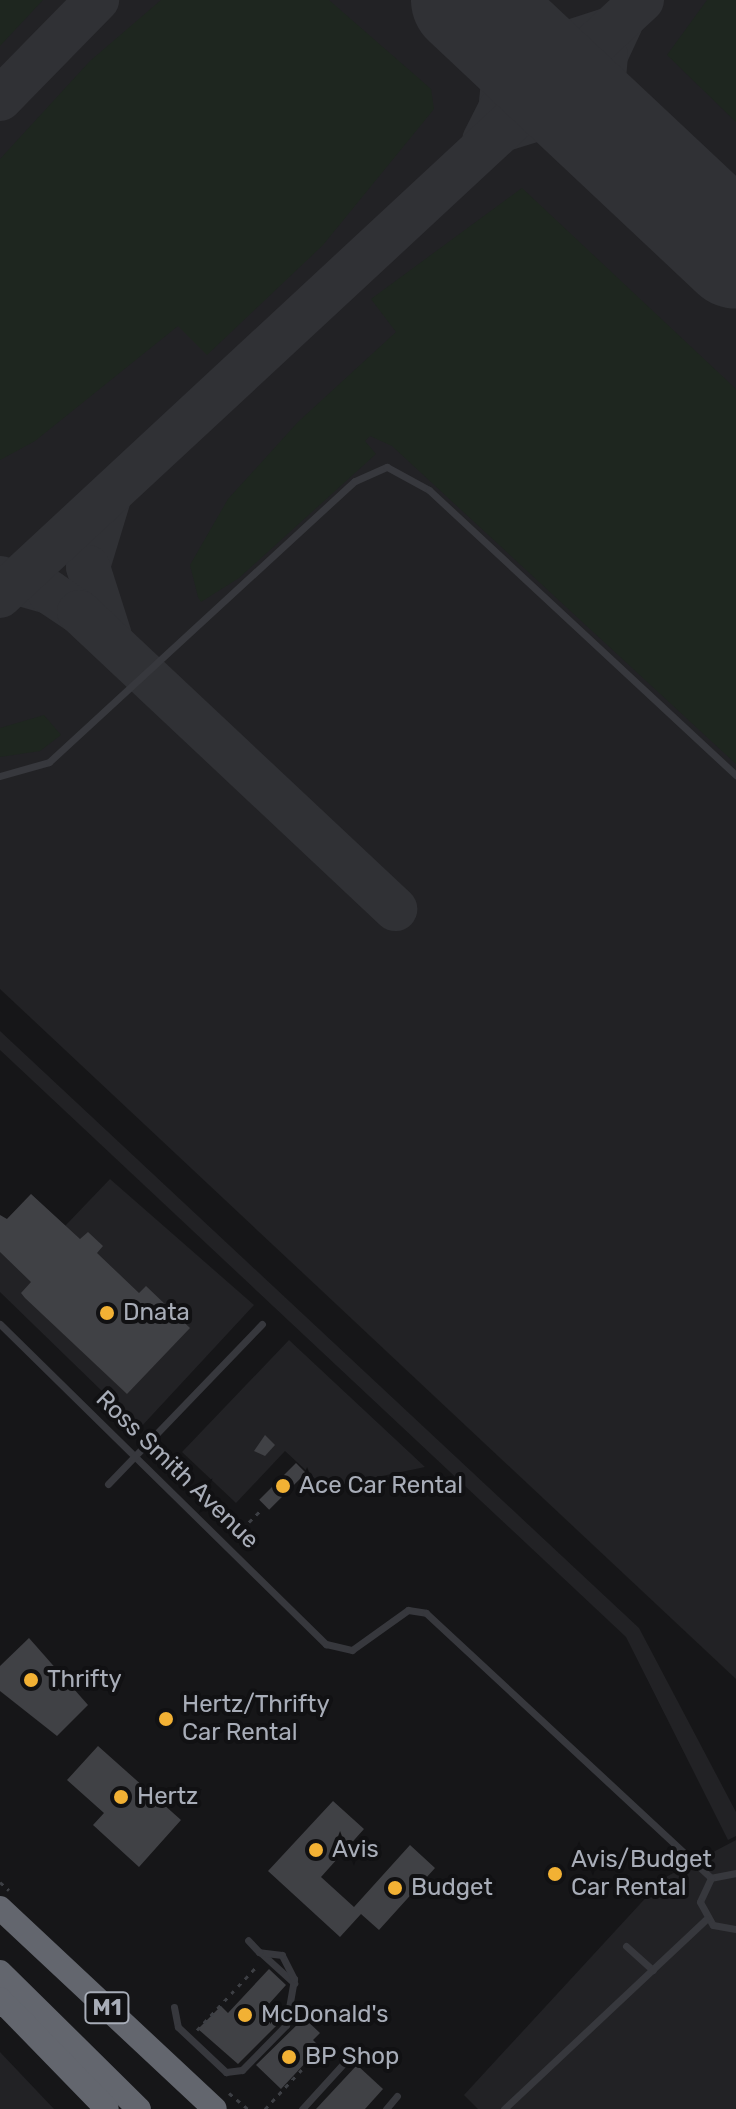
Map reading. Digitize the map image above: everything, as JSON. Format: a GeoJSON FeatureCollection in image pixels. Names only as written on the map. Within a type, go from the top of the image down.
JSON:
{"type":"FeatureCollection","features":[{"type":"Feature","properties":{"kind":"highway","name":"M1"},"geometry":{"type":"LineString","coordinates":[[0,1908],[215,2109]]}},
{"type":"Feature","properties":{"kind":"highway","name":"M1"},"geometry":{"type":"LineString","coordinates":[[0,1972],[139,2109]]}},
{"type":"Feature","properties":{"kind":"highway"},"geometry":{"type":"LineString","coordinates":[[0,1999],[107,2109]]}},
{"type":"Feature","properties":{"kind":"lane"},"geometry":{"type":"LineString","coordinates":[[0,776],[46,765],[355,481],[387,467],[429,490],[736,775]]}},
{"type":"Feature","properties":{"kind":"lane","name":"Ross Smith Avenue"},"geometry":{"type":"LineString","coordinates":[[0,1324],[326,1644],[352,1650],[408,1610],[426,1613],[711,1878]]}},
{"type":"Feature","properties":{"kind":"lane"},"geometry":{"type":"LineString","coordinates":[[108,1484],[262,1324]]}},
{"type":"Feature","properties":{"kind":"lane"},"geometry":{"type":"LineString","coordinates":[[706,1919],[700,1902],[711,1878],[736,1873]]}},
{"type":"Feature","properties":{"kind":"lane"},"geometry":{"type":"LineString","coordinates":[[706,1919],[736,1929]]}},
{"type":"Feature","properties":{"kind":"lane"},"geometry":{"type":"LineString","coordinates":[[504,2109],[706,1919]]}},
{"type":"Feature","properties":{"kind":"lane"},"geometry":{"type":"LineString","coordinates":[[248,1940],[294,1983]]}},
{"type":"Feature","properties":{"kind":"lane"},"geometry":{"type":"LineString","coordinates":[[626,1946],[653,1970]]}},
{"type":"Feature","properties":{"kind":"lane"},"geometry":{"type":"LineString","coordinates":[[174,2007],[178,2027],[235,2073],[286,2025],[294,1983],[282,1955],[259,1952]]}},
{"type":"Feature","properties":{"kind":"lane"},"geometry":{"type":"LineString","coordinates":[[302,2109],[353,2053]]}},
{"type":"Feature","properties":{"kind":"lane"},"geometry":{"type":"LineString","coordinates":[[386,2109],[397,2096]]}},
{"type":"Feature","properties":{"kind":"path"},"geometry":{"type":"LineString","coordinates":[[242,1529],[261,1510]]}},
{"type":"Feature","properties":{"kind":"path"},"geometry":{"type":"LineString","coordinates":[[207,2040],[197,2030],[258,1964],[268,1968]]}},
{"type":"Feature","properties":{"kind":"path"},"geometry":{"type":"LineString","coordinates":[[265,2109],[321,2049]]}},
{"type":"Feature","properties":{"kind":"shaded area"},"geometry":{"type":"Polygon","coordinates":[[[0,0],[736,0],[736,1679],[0,989],[0,0]]]}},
{"type":"Feature","properties":{"kind":"shaded area"},"geometry":{"type":"Polygon","coordinates":[[[0,0],[43,0],[0,46],[0,0]]]}},
{"type":"Feature","properties":{"kind":"shaded area"},"geometry":{"type":"Polygon","coordinates":[[[161,0],[329,0],[431,89],[434,109],[323,245],[207,355],[178,326],[35,441],[0,460],[0,159],[90,61],[161,0]]]}},
{"type":"Feature","properties":{"kind":"shaded area"},"geometry":{"type":"Polygon","coordinates":[[[707,0],[736,0],[736,122],[667,55],[707,0]]]}},
{"type":"Feature","properties":{"kind":"shaded area"},"geometry":{"type":"Polygon","coordinates":[[[522,188],[736,389],[736,764],[392,446],[370,436],[365,441],[376,454],[239,578],[201,602],[198,597],[190,565],[228,499],[298,422],[396,332],[371,299],[522,188]]]}},
{"type":"Feature","properties":{"kind":"shaded area"},"geometry":{"type":"Polygon","coordinates":[[[44,715],[61,735],[40,751],[0,757],[0,728],[44,715]]]}},
{"type":"Feature","properties":{"kind":"shaded area"},"geometry":{"type":"Polygon","coordinates":[[[0,1031],[639,1628],[736,1812],[736,1836],[728,1840],[626,1637],[0,1050],[0,1031]]]}},
{"type":"Feature","properties":{"kind":"shaded area"},"geometry":{"type":"Polygon","coordinates":[[[110,1179],[254,1305],[140,1428],[0,1292],[0,1226],[31,1194],[65,1226],[110,1179]]]}},
{"type":"Feature","properties":{"kind":"shaded area"},"geometry":{"type":"Polygon","coordinates":[[[289,1340],[425,1467],[325,1488],[285,1451],[236,1503],[182,1452],[289,1340]]]}},
{"type":"Feature","properties":{"kind":"shaded area"},"geometry":{"type":"Polygon","coordinates":[[[736,1840],[736,2109],[478,2109],[464,2095],[664,1878],[736,1840]]]}},
{"type":"Feature","properties":{"kind":"shaded area"},"geometry":{"type":"Polygon","coordinates":[[[0,2052],[54,2109],[0,2109],[0,2052]]]}},
{"type":"Feature","properties":{"kind":"building","name":"Dnata"},"geometry":{"type":"Polygon","coordinates":[[[31,1194],[80,1239],[88,1232],[103,1246],[97,1253],[139,1293],[146,1286],[190,1328],[127,1394],[25,1298],[21,1293],[31,1282],[0,1252],[0,1215],[7,1219],[31,1194]]]}},
{"type":"Feature","properties":{"kind":"building"},"geometry":{"type":"Polygon","coordinates":[[[265,1435],[275,1445],[265,1456],[254,1451],[265,1435]]]}},
{"type":"Feature","properties":{"kind":"building","name":"Ace Car Rental"},"geometry":{"type":"Polygon","coordinates":[[[296,1463],[306,1473],[269,1510],[259,1500],[296,1463]]]}},
{"type":"Feature","properties":{"kind":"building","name":"Thrifty"},"geometry":{"type":"Polygon","coordinates":[[[29,1638],[88,1705],[57,1736],[0,1691],[0,1666],[29,1638]]]}},
{"type":"Feature","properties":{"kind":"building","name":"Hertz"},"geometry":{"type":"Polygon","coordinates":[[[98,1746],[181,1820],[139,1867],[93,1825],[104,1813],[67,1780],[98,1746]]]}},
{"type":"Feature","properties":{"kind":"building","name":"Avis"},"geometry":{"type":"Polygon","coordinates":[[[333,1801],[364,1829],[321,1877],[354,1907],[410,1845],[435,1868],[379,1930],[361,1914],[340,1937],[268,1871],[333,1801]]]}},
{"type":"Feature","properties":{"kind":"building","name":"McDonald's"},"geometry":{"type":"Polygon","coordinates":[[[269,1969],[286,1985],[268,2005],[280,2022],[238,2064],[198,2029],[221,2006],[228,2013],[269,1969]]]}},
{"type":"Feature","properties":{"kind":"building","name":"BP Shop"},"geometry":{"type":"Polygon","coordinates":[[[304,2018],[320,2033],[313,2040],[320,2047],[281,2089],[256,2065],[304,2018]]]}},
{"type":"Feature","properties":{"kind":"building"},"geometry":{"type":"Polygon","coordinates":[[[357,2065],[383,2089],[365,2109],[316,2109],[357,2065]]]}},
{"type":"Feature","properties":{"kind":"taxiway"},"geometry":{"type":"LineString","coordinates":[[0,99],[97,0]]}},
{"type":"Feature","properties":{"kind":"taxiway"},"geometry":{"type":"LineString","coordinates":[[471,0],[506,30],[531,40],[570,42],[606,30]]}},
{"type":"Feature","properties":{"kind":"taxiway"},"geometry":{"type":"LineString","coordinates":[[0,596],[642,0]]}},
{"type":"Feature","properties":{"kind":"taxiway"},"geometry":{"type":"LineString","coordinates":[[478,13],[498,43],[504,73],[500,109],[484,140]]}},
{"type":"Feature","properties":{"kind":"taxiway"},"geometry":{"type":"LineString","coordinates":[[621,23],[606,55],[603,91],[613,127],[629,148]]}},
{"type":"Feature","properties":{"kind":"taxiway"},"geometry":{"type":"LineString","coordinates":[[502,130],[544,117],[593,125],[697,219]]}},
{"type":"Feature","properties":{"kind":"taxiway"},"geometry":{"type":"LineString","coordinates":[[109,498],[88,567],[110,636]]}},
{"type":"Feature","properties":{"kind":"taxiway"},"geometry":{"type":"LineString","coordinates":[[0,578],[49,592],[79,612],[395,909]]}},
{"type":"Feature","properties":{"kind":"runway"},"geometry":{"type":"LineString","coordinates":[[467,0],[736,253]]}},
{"type":"Feature","properties":{"kind":"place","name":"Dnata"},"geometry":{"type":"Point","coordinates":[107,1313]}},
{"type":"Feature","properties":{"kind":"place","name":"Ace Car Rental"},"geometry":{"type":"Point","coordinates":[283,1486]}},
{"type":"Feature","properties":{"kind":"place","name":"Thrifty"},"geometry":{"type":"Point","coordinates":[31,1680]}},
{"type":"Feature","properties":{"kind":"place","name":"Hertz/Thrifty Car Rental"},"geometry":{"type":"Point","coordinates":[166,1719]}},
{"type":"Feature","properties":{"kind":"place","name":"Hertz"},"geometry":{"type":"Point","coordinates":[121,1797]}},
{"type":"Feature","properties":{"kind":"place","name":"Avis"},"geometry":{"type":"Point","coordinates":[316,1850]}},
{"type":"Feature","properties":{"kind":"place","name":"Avis/Budget Car Rental"},"geometry":{"type":"Point","coordinates":[555,1874]}},
{"type":"Feature","properties":{"kind":"place","name":"Budget"},"geometry":{"type":"Point","coordinates":[395,1888]}},
{"type":"Feature","properties":{"kind":"place","name":"McDonald's"},"geometry":{"type":"Point","coordinates":[245,2015]}},
{"type":"Feature","properties":{"kind":"place","name":"BP Shop"},"geometry":{"type":"Point","coordinates":[289,2057]}}]}
